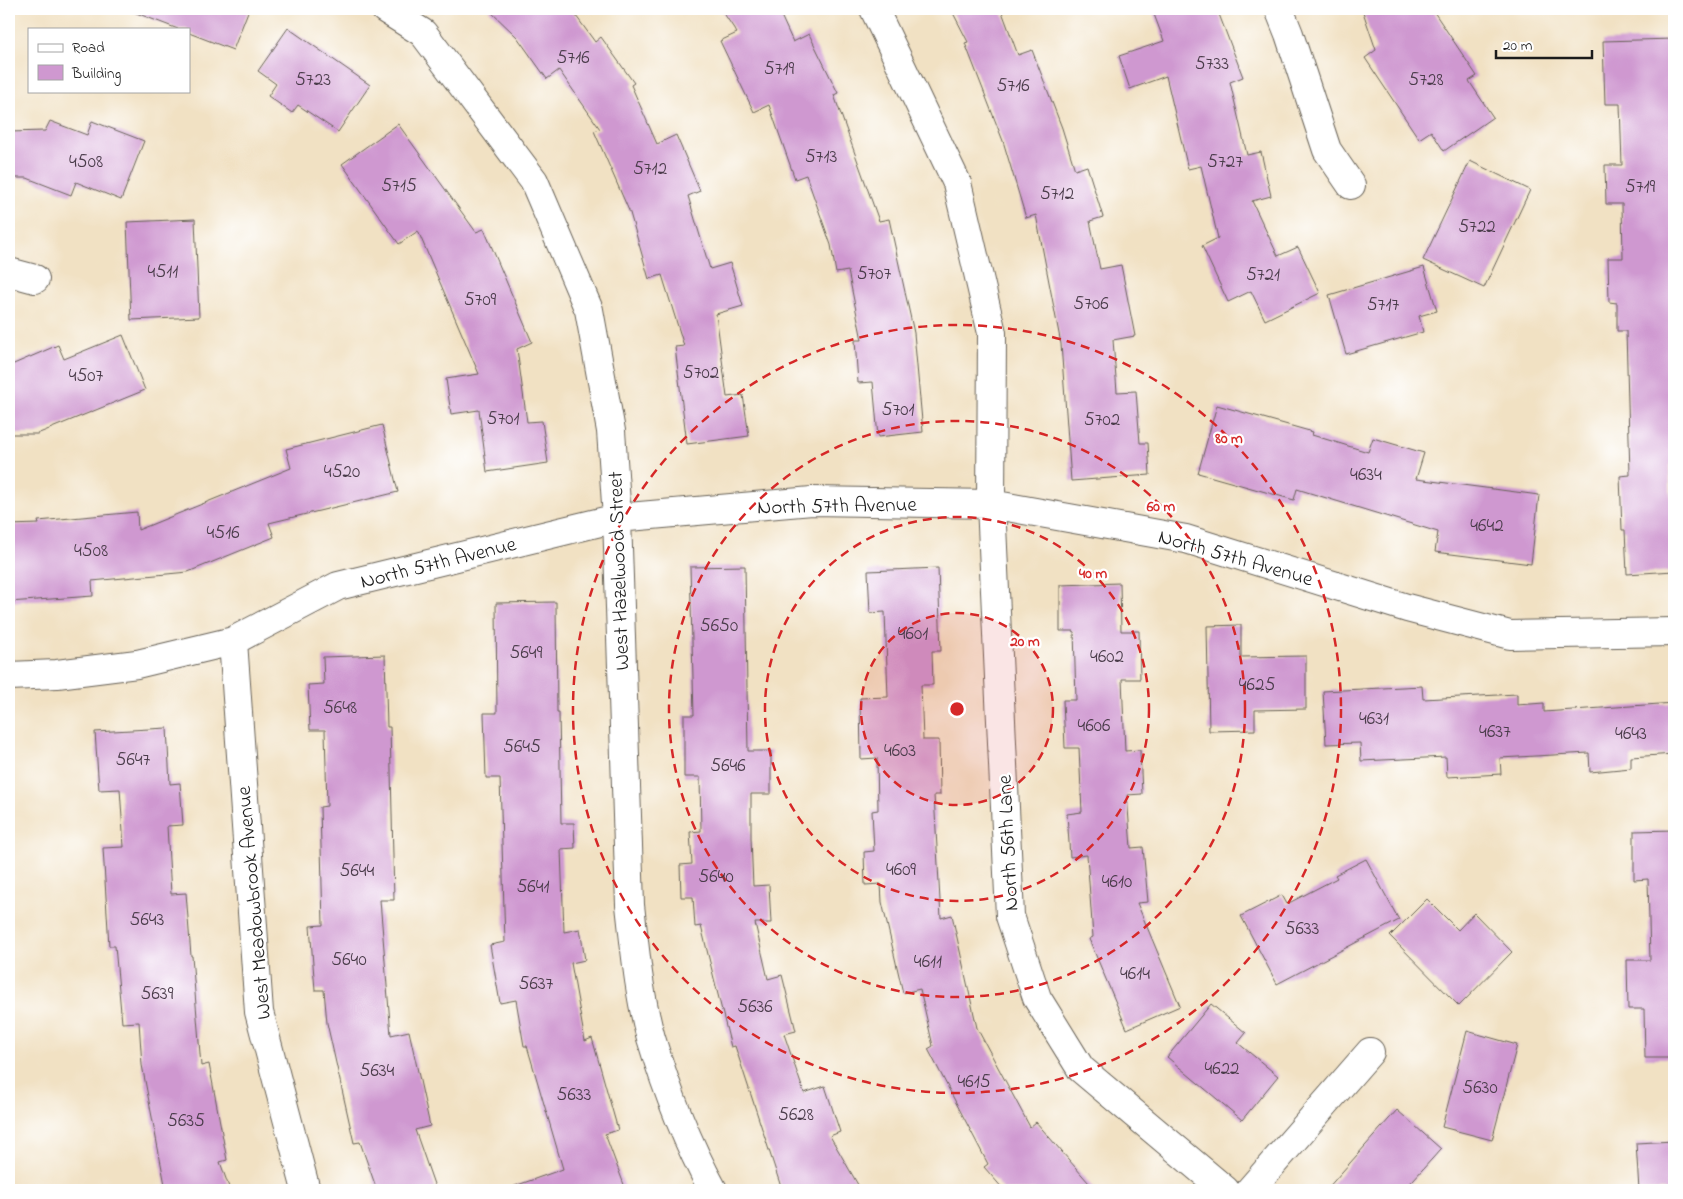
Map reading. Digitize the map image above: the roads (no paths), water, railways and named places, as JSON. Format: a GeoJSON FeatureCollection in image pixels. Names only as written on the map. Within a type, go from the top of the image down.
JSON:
{"type":"FeatureCollection","features":[{"type":"Feature","properties":{"kind":"street","name":"West Hazelwood Street"},"geometry":{"type":"LineString","coordinates":[[385,9],[423,33],[534,181],[589,310],[610,431],[617,518],[630,905],[637,969],[651,1037],[700,1166],[713,1190]]}},
{"type":"Feature","properties":{"kind":"street","name":"North 56th Lane"},"geometry":{"type":"LineString","coordinates":[[874,9],[957,183],[992,333],[991,504],[1010,916],[1037,998],[1081,1069],[1225,1190]]}},
{"type":"Feature","properties":{"kind":"street"},"geometry":{"type":"LineString","coordinates":[[1279,9],[1327,150],[1351,185]]}},
{"type":"Feature","properties":{"kind":"street"},"geometry":{"type":"LineString","coordinates":[[9,272],[35,279]]}},
{"type":"Feature","properties":{"kind":"street","name":"North 57th Avenue"},"geometry":{"type":"LineString","coordinates":[[9,676],[57,674],[137,664],[234,641],[338,586],[617,518],[812,501],[991,504],[1186,539],[1408,608],[1510,635],[1674,632]]}},
{"type":"Feature","properties":{"kind":"street","name":"West Meadowbrook Avenue"},"geometry":{"type":"LineString","coordinates":[[234,641],[259,1012],[306,1190]]}},
{"type":"Feature","properties":{"kind":"street"},"geometry":{"type":"LineString","coordinates":[[1250,1190],[1370,1052]]}}]}
